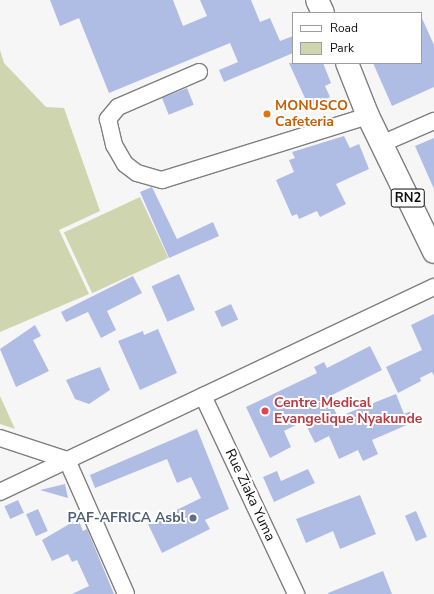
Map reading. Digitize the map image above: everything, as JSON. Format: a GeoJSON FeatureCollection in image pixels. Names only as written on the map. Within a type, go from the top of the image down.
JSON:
{"type":"FeatureCollection","features":[{"type":"Feature","properties":{"kind":"highway"},"geometry":{"type":"LineString","coordinates":[[317,0],[323,12]]}},
{"type":"Feature","properties":{"kind":"highway","name":"RN2"},"geometry":{"type":"LineString","coordinates":[[347,64],[368,116],[434,252]]}},
{"type":"Feature","properties":{"kind":"street"},"geometry":{"type":"LineString","coordinates":[[199,72],[118,108],[108,119],[114,145],[125,164],[137,174],[162,180],[368,116]]}},
{"type":"Feature","properties":{"kind":"street"},"geometry":{"type":"LineString","coordinates":[[381,144],[434,121]]}},
{"type":"Feature","properties":{"kind":"street"},"geometry":{"type":"LineString","coordinates":[[0,492],[434,286]]}},
{"type":"Feature","properties":{"kind":"street","name":"Rue Ziaka Yuma"},"geometry":{"type":"LineString","coordinates":[[203,396],[296,594]]}},
{"type":"Feature","properties":{"kind":"street"},"geometry":{"type":"LineString","coordinates":[[0,438],[67,460],[126,594]]}},
{"type":"Feature","properties":{"kind":"green space"},"geometry":{"type":"Polygon","coordinates":[[[0,50],[4,63],[46,107],[64,108],[100,211],[59,230],[89,294],[0,332],[0,50]]]}},
{"type":"Feature","properties":{"kind":"green space"},"geometry":{"type":"Polygon","coordinates":[[[140,197],[168,258],[92,293],[64,232],[140,197]]]}},
{"type":"Feature","properties":{"kind":"green space"},"geometry":{"type":"Polygon","coordinates":[[[0,396],[15,429],[0,424],[0,396]]]}},
{"type":"Feature","properties":{"kind":"building"},"geometry":{"type":"Polygon","coordinates":[[[50,0],[173,0],[183,26],[207,16],[200,0],[251,0],[260,22],[270,18],[280,41],[292,36],[292,53],[224,82],[219,70],[238,62],[230,43],[109,93],[79,18],[60,26],[50,0]]]}},
{"type":"Feature","properties":{"kind":"building"},"geometry":{"type":"Polygon","coordinates":[[[422,18],[434,45],[434,87],[392,106],[373,64],[422,64],[422,18]]]}},
{"type":"Feature","properties":{"kind":"building"},"geometry":{"type":"Polygon","coordinates":[[[289,63],[323,64],[331,83],[325,86],[330,97],[309,107],[289,63]]]}},
{"type":"Feature","properties":{"kind":"building"},"geometry":{"type":"Polygon","coordinates":[[[187,88],[194,105],[169,115],[162,98],[187,88]]]}},
{"type":"Feature","properties":{"kind":"building"},"geometry":{"type":"Polygon","coordinates":[[[344,136],[350,148],[359,144],[369,169],[336,184],[346,204],[320,217],[317,211],[299,219],[297,214],[292,216],[276,180],[294,172],[289,160],[295,158],[292,152],[344,136]]]}},
{"type":"Feature","properties":{"kind":"building"},"geometry":{"type":"Polygon","coordinates":[[[434,138],[434,189],[415,146],[434,138]]]}},
{"type":"Feature","properties":{"kind":"building"},"geometry":{"type":"Polygon","coordinates":[[[152,187],[177,239],[213,222],[219,236],[169,258],[140,192],[152,187]]]}},
{"type":"Feature","properties":{"kind":"building"},"geometry":{"type":"Polygon","coordinates":[[[179,274],[195,310],[167,322],[152,286],[179,274]]]}},
{"type":"Feature","properties":{"kind":"building"},"geometry":{"type":"Polygon","coordinates":[[[133,276],[142,293],[107,311],[116,330],[101,338],[88,312],[66,322],[61,312],[133,276]]]}},
{"type":"Feature","properties":{"kind":"building"},"geometry":{"type":"Polygon","coordinates":[[[231,304],[238,319],[222,327],[215,312],[231,304]]]}},
{"type":"Feature","properties":{"kind":"building"},"geometry":{"type":"Polygon","coordinates":[[[434,314],[434,376],[432,372],[420,378],[421,381],[398,393],[386,367],[422,350],[411,325],[434,314]]]}},
{"type":"Feature","properties":{"kind":"building"},"geometry":{"type":"Polygon","coordinates":[[[35,325],[41,336],[33,340],[49,371],[16,387],[0,349],[35,325]]]}},
{"type":"Feature","properties":{"kind":"building"},"geometry":{"type":"Polygon","coordinates":[[[158,329],[177,373],[140,390],[118,341],[143,331],[144,335],[158,329]]]}},
{"type":"Feature","properties":{"kind":"building"},"geometry":{"type":"Polygon","coordinates":[[[370,346],[382,370],[328,397],[338,417],[396,394],[404,414],[411,411],[416,421],[372,440],[378,454],[363,461],[358,450],[339,459],[329,436],[315,443],[304,421],[284,431],[291,447],[270,458],[246,407],[317,373],[314,367],[324,362],[327,368],[370,346]]]}},
{"type":"Feature","properties":{"kind":"building"},"geometry":{"type":"Polygon","coordinates":[[[100,367],[110,390],[89,404],[75,399],[66,380],[100,367]]]}},
{"type":"Feature","properties":{"kind":"building"},"geometry":{"type":"Polygon","coordinates":[[[197,429],[229,509],[205,520],[210,529],[162,553],[148,524],[201,498],[191,477],[177,483],[167,459],[95,488],[90,475],[197,429]]]}},
{"type":"Feature","properties":{"kind":"building"},"geometry":{"type":"Polygon","coordinates":[[[308,469],[315,483],[274,502],[263,477],[277,471],[281,481],[308,469]]]}},
{"type":"Feature","properties":{"kind":"building"},"geometry":{"type":"Polygon","coordinates":[[[65,484],[68,498],[40,490],[65,484]]]}},
{"type":"Feature","properties":{"kind":"building"},"geometry":{"type":"Polygon","coordinates":[[[360,495],[376,534],[340,549],[333,531],[306,543],[296,519],[360,495]]]}},
{"type":"Feature","properties":{"kind":"building"},"geometry":{"type":"Polygon","coordinates":[[[18,500],[24,513],[10,519],[4,506],[18,500]]]}},
{"type":"Feature","properties":{"kind":"building"},"geometry":{"type":"Polygon","coordinates":[[[38,509],[48,531],[36,536],[26,514],[38,509]]]}},
{"type":"Feature","properties":{"kind":"building"},"geometry":{"type":"Polygon","coordinates":[[[416,511],[427,537],[416,541],[405,516],[416,511]]]}},
{"type":"Feature","properties":{"kind":"building"},"geometry":{"type":"Polygon","coordinates":[[[78,519],[83,531],[87,529],[114,594],[72,594],[89,586],[77,560],[72,562],[68,554],[52,561],[42,540],[78,519]]]}},
{"type":"Feature","properties":{"kind":"building"},"geometry":{"type":"Polygon","coordinates":[[[383,571],[392,594],[328,594],[328,593],[383,571]]]}},
{"type":"Feature","properties":{"kind":"place","name":"MONUSCO Cafeteria"},"geometry":{"type":"Point","coordinates":[267,114]}},
{"type":"Feature","properties":{"kind":"place","name":"Centre Medical Evangelique Nyakunde"},"geometry":{"type":"Point","coordinates":[265,411]}},
{"type":"Feature","properties":{"kind":"place","name":"PAF-AFRICA Asbl"},"geometry":{"type":"Point","coordinates":[193,518]}}]}
